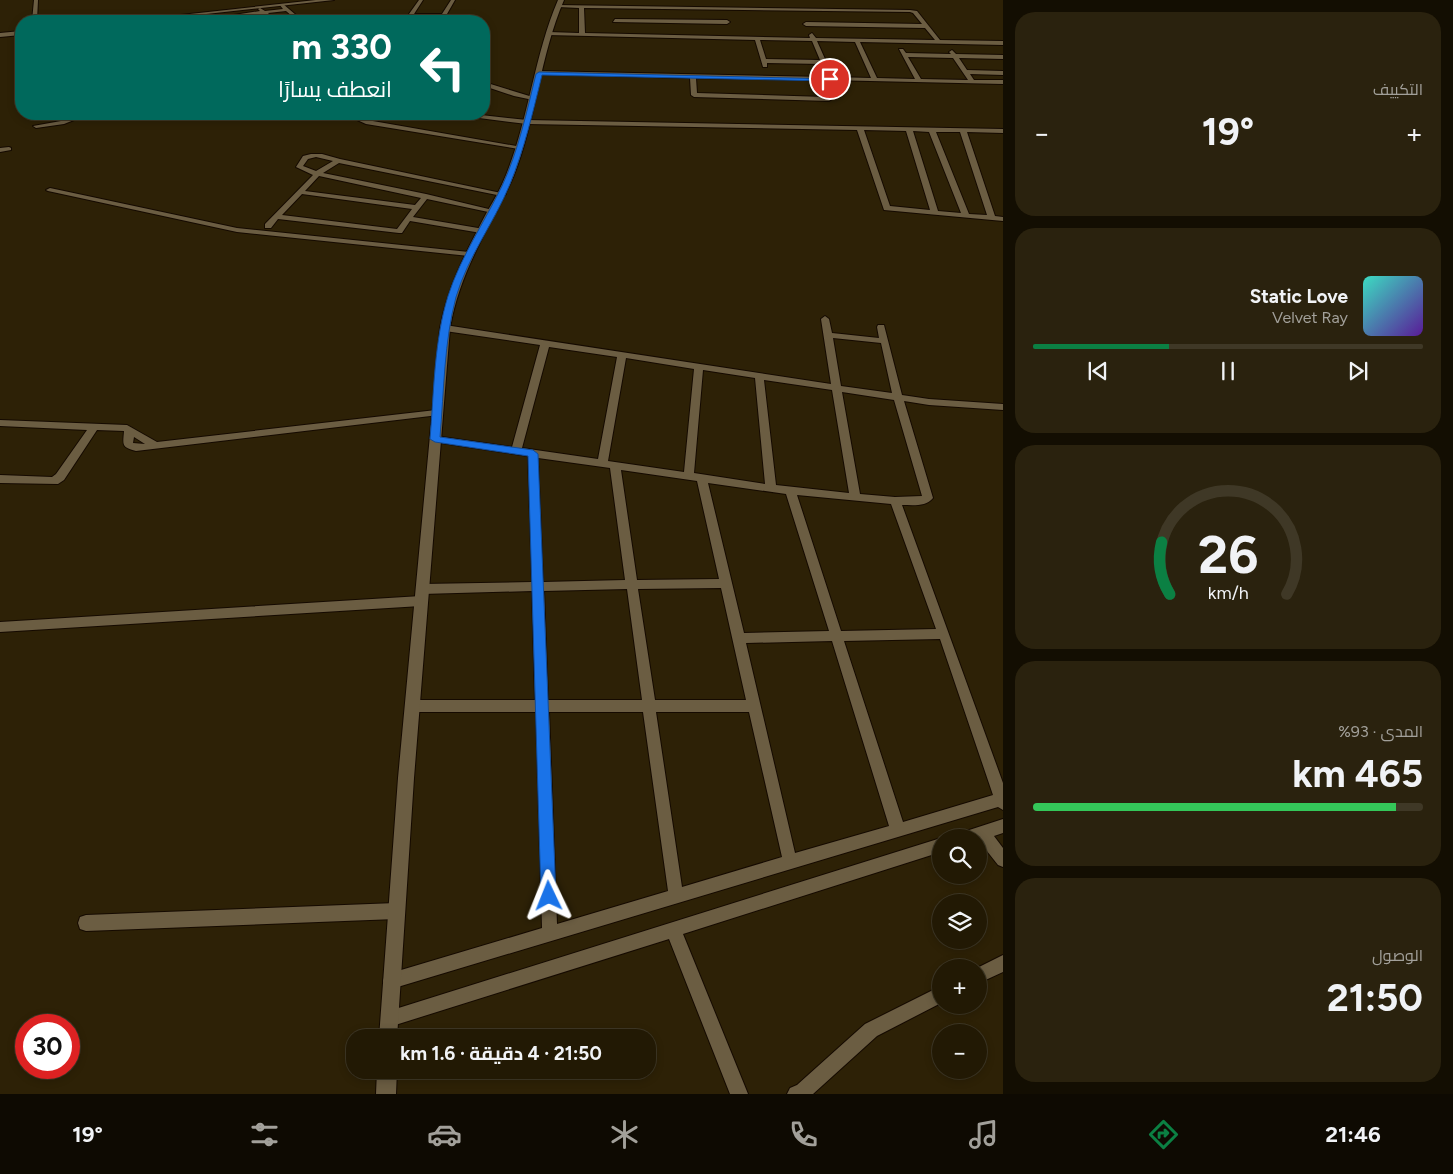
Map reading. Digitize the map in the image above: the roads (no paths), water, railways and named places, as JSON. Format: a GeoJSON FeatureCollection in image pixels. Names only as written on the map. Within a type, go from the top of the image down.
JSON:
{"type":"FeatureCollection","features":[{"type":"Feature","properties":{"kind":"main road"},"geometry":{"type":"LineString","coordinates":[[201,15],[261,10],[281,5],[331,0]]}},
{"type":"Feature","properties":{"kind":"main road"},"geometry":{"type":"LineString","coordinates":[[388,1029],[412,706],[436,413],[445,328],[452,296],[469,254],[502,194],[519,147],[560,3]]}},
{"type":"Feature","properties":{"kind":"main road"},"geometry":{"type":"LineString","coordinates":[[0,35],[15,34]]}},
{"type":"Feature","properties":{"kind":"main road"},"geometry":{"type":"LineString","coordinates":[[386,1094],[387,1079]]}},
{"type":"Feature","properties":{"kind":"street"},"geometry":{"type":"LineString","coordinates":[[35,15],[36,0]]}},
{"type":"Feature","properties":{"kind":"street"},"geometry":{"type":"LineString","coordinates":[[411,15],[420,0]]}},
{"type":"Feature","properties":{"kind":"street"},"geometry":{"type":"LineString","coordinates":[[445,15],[454,0]]}},
{"type":"Feature","properties":{"kind":"street"},"geometry":{"type":"LineString","coordinates":[[924,0],[935,0]]}},
{"type":"Feature","properties":{"kind":"street"},"geometry":{"type":"LineString","coordinates":[[560,3],[614,7],[913,12],[955,56],[972,81]]}},
{"type":"Feature","properties":{"kind":"street"},"geometry":{"type":"LineString","coordinates":[[281,5],[293,15]]}},
{"type":"Feature","properties":{"kind":"street"},"geometry":{"type":"LineString","coordinates":[[581,6],[582,35]]}},
{"type":"Feature","properties":{"kind":"street"},"geometry":{"type":"LineString","coordinates":[[614,7],[617,36]]}},
{"type":"Feature","properties":{"kind":"street"},"geometry":{"type":"LineString","coordinates":[[655,7],[661,36]]}},
{"type":"Feature","properties":{"kind":"street"},"geometry":{"type":"LineString","coordinates":[[681,8],[688,37]]}},
{"type":"Feature","properties":{"kind":"street"},"geometry":{"type":"LineString","coordinates":[[722,8],[733,38]]}},
{"type":"Feature","properties":{"kind":"street"},"geometry":{"type":"LineString","coordinates":[[230,15],[261,10],[286,10]]}},
{"type":"Feature","properties":{"kind":"street"},"geometry":{"type":"LineString","coordinates":[[261,10],[267,15]]}},
{"type":"Feature","properties":{"kind":"street"},"geometry":{"type":"LineString","coordinates":[[797,10],[819,46],[830,79]]}},
{"type":"Feature","properties":{"kind":"street"},"geometry":{"type":"LineString","coordinates":[[833,10],[850,40]]}},
{"type":"Feature","properties":{"kind":"street"},"geometry":{"type":"LineString","coordinates":[[874,11],[895,40],[919,80]]}},
{"type":"Feature","properties":{"kind":"street"},"geometry":{"type":"LineString","coordinates":[[615,21],[727,22]]}},
{"type":"Feature","properties":{"kind":"street"},"geometry":{"type":"LineString","coordinates":[[806,24],[926,26]]}},
{"type":"Feature","properties":{"kind":"street"},"geometry":{"type":"LineString","coordinates":[[550,34],[1003,43]]}},
{"type":"Feature","properties":{"kind":"street"},"geometry":{"type":"LineString","coordinates":[[757,38],[768,78]]}},
{"type":"Feature","properties":{"kind":"street"},"geometry":{"type":"LineString","coordinates":[[857,40],[875,80]]}},
{"type":"Feature","properties":{"kind":"street"},"geometry":{"type":"LineString","coordinates":[[760,45],[819,46]]}},
{"type":"Feature","properties":{"kind":"street"},"geometry":{"type":"LineString","coordinates":[[904,55],[1003,57]]}},
{"type":"Feature","properties":{"kind":"street"},"geometry":{"type":"LineString","coordinates":[[764,60],[824,62]]}},
{"type":"Feature","properties":{"kind":"street"},"geometry":{"type":"LineString","coordinates":[[965,72],[1003,73]]}},
{"type":"Feature","properties":{"kind":"street"},"geometry":{"type":"LineString","coordinates":[[539,74],[1003,82]]}},
{"type":"Feature","properties":{"kind":"street"},"geometry":{"type":"LineString","coordinates":[[693,76],[694,95],[829,99],[823,79]]}},
{"type":"Feature","properties":{"kind":"street"},"geometry":{"type":"LineString","coordinates":[[490,86],[516,95],[533,98]]}},
{"type":"Feature","properties":{"kind":"street"},"geometry":{"type":"LineString","coordinates":[[490,118],[527,122],[1003,131]]}},
{"type":"Feature","properties":{"kind":"street"},"geometry":{"type":"LineString","coordinates":[[36,126],[72,120]]}},
{"type":"Feature","properties":{"kind":"street"},"geometry":{"type":"LineString","coordinates":[[361,120],[519,147]]}},
{"type":"Feature","properties":{"kind":"street"},"geometry":{"type":"LineString","coordinates":[[860,129],[887,208],[1003,219]]}},
{"type":"Feature","properties":{"kind":"street"},"geometry":{"type":"LineString","coordinates":[[910,130],[935,213]]}},
{"type":"Feature","properties":{"kind":"street"},"geometry":{"type":"LineString","coordinates":[[932,130],[966,216]]}},
{"type":"Feature","properties":{"kind":"street"},"geometry":{"type":"LineString","coordinates":[[963,131],[992,218]]}},
{"type":"Feature","properties":{"kind":"street"},"geometry":{"type":"LineString","coordinates":[[0,150],[9,149]]}},
{"type":"Feature","properties":{"kind":"street"},"geometry":{"type":"LineString","coordinates":[[493,211],[317,174],[299,167],[300,163],[316,154],[323,154],[338,161],[502,194]]}},
{"type":"Feature","properties":{"kind":"street"},"geometry":{"type":"LineString","coordinates":[[268,226],[317,174],[338,161]]}},
{"type":"Feature","properties":{"kind":"street"},"geometry":{"type":"LineString","coordinates":[[50,190],[230,228],[469,254]]}},
{"type":"Feature","properties":{"kind":"street"},"geometry":{"type":"LineString","coordinates":[[299,192],[418,208]]}},
{"type":"Feature","properties":{"kind":"street"},"geometry":{"type":"LineString","coordinates":[[277,217],[399,231],[410,220],[426,196]]}},
{"type":"Feature","properties":{"kind":"street"},"geometry":{"type":"LineString","coordinates":[[410,220],[481,231]]}},
{"type":"Feature","properties":{"kind":"street"},"geometry":{"type":"LineString","coordinates":[[825,319],[855,497]]}},
{"type":"Feature","properties":{"kind":"street"},"geometry":{"type":"LineString","coordinates":[[435,439],[790,491],[894,501],[922,501],[928,498],[898,397],[881,327]]}},
{"type":"Feature","properties":{"kind":"street"},"geometry":{"type":"LineString","coordinates":[[445,328],[935,403],[1003,407]]}},
{"type":"Feature","properties":{"kind":"street"},"geometry":{"type":"LineString","coordinates":[[827,335],[884,341]]}},
{"type":"Feature","properties":{"kind":"street"},"geometry":{"type":"LineString","coordinates":[[516,451],[545,344]]}},
{"type":"Feature","properties":{"kind":"street"},"geometry":{"type":"LineString","coordinates":[[622,355],[609,465],[632,586],[676,896]]}},
{"type":"Feature","properties":{"kind":"street"},"geometry":{"type":"LineString","coordinates":[[699,366],[695,477],[726,583],[790,862]]}},
{"type":"Feature","properties":{"kind":"street"},"geometry":{"type":"LineString","coordinates":[[759,376],[771,488]]}},
{"type":"Feature","properties":{"kind":"street"},"geometry":{"type":"LineString","coordinates":[[129,430],[130,447],[156,446],[436,413]]}},
{"type":"Feature","properties":{"kind":"street"},"geometry":{"type":"LineString","coordinates":[[0,423],[129,430],[156,446]]}},
{"type":"Feature","properties":{"kind":"street"},"geometry":{"type":"LineString","coordinates":[[0,479],[50,481],[56,479],[94,427]]}},
{"type":"Feature","properties":{"kind":"street"},"geometry":{"type":"LineString","coordinates":[[533,454],[550,934]]}},
{"type":"Feature","properties":{"kind":"street"},"geometry":{"type":"LineString","coordinates":[[790,491],[898,830]]}},
{"type":"Feature","properties":{"kind":"street"},"geometry":{"type":"LineString","coordinates":[[391,981],[898,830],[1002,801],[944,634],[894,501]]}},
{"type":"Feature","properties":{"kind":"street"},"geometry":{"type":"LineString","coordinates":[[0,627],[538,587],[726,583]]}},
{"type":"Feature","properties":{"kind":"street"},"geometry":{"type":"LineString","coordinates":[[738,638],[944,634]]}},
{"type":"Feature","properties":{"kind":"street"},"geometry":{"type":"LineString","coordinates":[[412,706],[542,708],[754,706]]}},
{"type":"Feature","properties":{"kind":"street"},"geometry":{"type":"LineString","coordinates":[[987,831],[1003,826]]}},
{"type":"Feature","properties":{"kind":"street"},"geometry":{"type":"LineString","coordinates":[[987,839],[1003,860]]}},
{"type":"Feature","properties":{"kind":"street"},"geometry":{"type":"LineString","coordinates":[[389,1019],[932,848]]}},
{"type":"Feature","properties":{"kind":"street"},"geometry":{"type":"LineString","coordinates":[[86,923],[396,911]]}},
{"type":"Feature","properties":{"kind":"street"},"geometry":{"type":"LineString","coordinates":[[673,929],[739,1094]]}},
{"type":"Feature","properties":{"kind":"street"},"geometry":{"type":"LineString","coordinates":[[987,971],[1003,963]]}},
{"type":"Feature","properties":{"kind":"street"},"geometry":{"type":"LineString","coordinates":[[796,1094],[803,1091],[871,1030],[932,999]]}}]}
